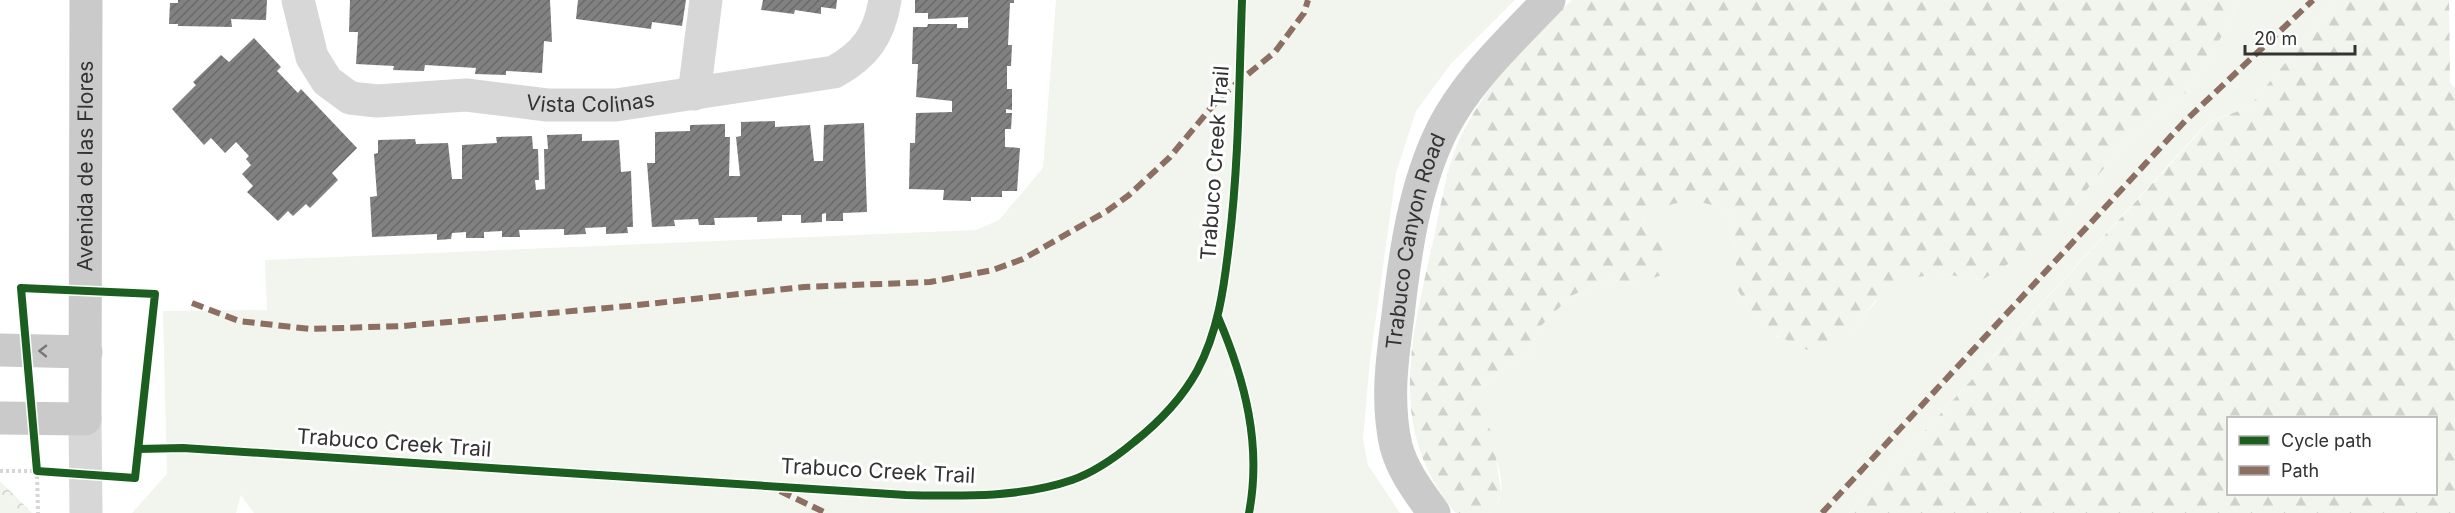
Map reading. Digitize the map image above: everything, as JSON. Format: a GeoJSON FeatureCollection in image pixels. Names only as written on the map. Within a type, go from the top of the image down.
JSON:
{"type":"FeatureCollection","features":[{"type":"Feature","properties":{"kind":"main road","name":"Avenida de las Flores"},"geometry":{"type":"LineString","coordinates":[[85,419],[86,0]]}},
{"type":"Feature","properties":{"kind":"main road","name":"Trabuco Canyon Road"},"geometry":{"type":"LineString","coordinates":[[1434,513],[1408,477],[1397,448],[1389,386],[1408,243],[1419,191],[1442,129],[1480,72],[1549,0]]}},
{"type":"Feature","properties":{"kind":"main road"},"geometry":{"type":"LineString","coordinates":[[0,350],[86,351]]}},
{"type":"Feature","properties":{"kind":"main road"},"geometry":{"type":"LineString","coordinates":[[0,418],[85,419]]}},
{"type":"Feature","properties":{"kind":"street","name":"Vista Colinas"},"geometry":{"type":"LineString","coordinates":[[298,0],[312,57],[327,81],[351,98],[377,101],[466,95],[547,105],[616,105],[834,72],[856,60],[871,41],[885,0]]}},
{"type":"Feature","properties":{"kind":"street"},"geometry":{"type":"LineString","coordinates":[[694,94],[706,0]]}},
{"type":"Feature","properties":{"kind":"street","name":"Avenida de las Flores"},"geometry":{"type":"LineString","coordinates":[[85,419],[86,513]]}},
{"type":"Feature","properties":{"kind":"path"},"geometry":{"type":"LineString","coordinates":[[32,418],[38,513]]}},
{"type":"Feature","properties":{"kind":"path"},"geometry":{"type":"LineString","coordinates":[[0,471],[87,475]]}},
{"type":"Feature","properties":{"kind":"green space"},"geometry":{"type":"Polygon","coordinates":[[[1056,0],[1515,0],[1450,65],[1416,111],[1396,173],[1370,360],[1363,439],[1368,465],[1400,513],[254,513],[241,495],[236,513],[132,513],[167,474],[163,311],[267,310],[265,260],[976,230],[999,220],[1043,168],[1056,0]]]}},
{"type":"Feature","properties":{"kind":"green space"},"geometry":{"type":"Polygon","coordinates":[[[1572,0],[2238,0],[2228,26],[2189,90],[2124,143],[2070,211],[2018,258],[1982,280],[1943,274],[1907,278],[1874,302],[1846,340],[1814,353],[1774,334],[1749,310],[1736,287],[1736,249],[1729,210],[1704,203],[1686,202],[1643,215],[1646,233],[1670,241],[1669,261],[1662,275],[1636,284],[1607,279],[1571,296],[1540,327],[1529,356],[1506,366],[1482,385],[1480,412],[1493,435],[1501,493],[1495,508],[1489,513],[1456,513],[1433,480],[1420,451],[1413,421],[1410,391],[1415,329],[1445,185],[1461,136],[1496,79],[1524,46],[1572,0]]]}},
{"type":"Feature","properties":{"kind":"green space"},"geometry":{"type":"Polygon","coordinates":[[[2238,0],[2337,0],[2249,107],[2208,122],[1849,513],[1489,513],[1497,503],[1501,491],[1501,478],[1480,413],[1482,385],[1506,366],[1529,356],[1540,327],[1571,296],[1607,279],[1636,284],[1646,233],[1643,214],[1673,203],[1694,199],[1729,210],[1736,249],[1736,287],[1749,310],[1778,337],[1846,340],[1881,296],[1898,282],[1925,274],[1981,280],[2071,210],[2124,143],[2189,90],[2228,26],[2238,0]]]}},
{"type":"Feature","properties":{"kind":"green space"},"geometry":{"type":"Polygon","coordinates":[[[2337,0],[2449,0],[2450,83],[2455,88],[2455,513],[1849,513],[2209,122],[2249,107],[2337,0]]]}},
{"type":"Feature","properties":{"kind":"green space"},"geometry":{"type":"Polygon","coordinates":[[[0,481],[32,513],[0,513],[0,481]]]}},
{"type":"Feature","properties":{"kind":"building"},"geometry":{"type":"Polygon","coordinates":[[[178,0],[267,0],[266,20],[231,19],[232,27],[169,24],[170,3],[178,3],[178,0]]]}},
{"type":"Feature","properties":{"kind":"building"},"geometry":{"type":"Polygon","coordinates":[[[350,0],[550,0],[552,42],[544,41],[542,73],[506,71],[506,75],[475,74],[476,68],[425,65],[424,71],[393,70],[394,66],[356,64],[358,32],[349,32],[350,0]]]}},
{"type":"Feature","properties":{"kind":"building"},"geometry":{"type":"Polygon","coordinates":[[[578,0],[686,0],[682,26],[652,22],[651,29],[576,19],[578,0]]]}},
{"type":"Feature","properties":{"kind":"building"},"geometry":{"type":"Polygon","coordinates":[[[763,0],[837,0],[836,9],[821,7],[821,14],[795,10],[794,14],[761,10],[763,0]]]}},
{"type":"Feature","properties":{"kind":"building"},"geometry":{"type":"Polygon","coordinates":[[[915,0],[1014,0],[1014,3],[1010,3],[1008,45],[1012,45],[1011,66],[1007,66],[1007,89],[1012,89],[1012,110],[1006,109],[1006,113],[1012,113],[1011,129],[1005,129],[1005,147],[1020,148],[1017,191],[1002,191],[1002,197],[971,197],[971,201],[943,200],[944,190],[909,189],[910,143],[915,143],[916,113],[952,112],[952,101],[916,97],[918,64],[912,64],[913,27],[927,27],[928,24],[957,24],[957,28],[968,28],[968,17],[928,19],[928,13],[915,13],[915,0]]]}},
{"type":"Feature","properties":{"kind":"building"},"geometry":{"type":"Polygon","coordinates":[[[254,38],[281,67],[277,71],[298,93],[301,89],[357,148],[332,173],[338,180],[310,208],[306,204],[293,216],[288,211],[278,221],[247,192],[253,186],[242,174],[251,165],[246,159],[249,156],[236,142],[225,153],[211,138],[204,145],[172,109],[196,85],[193,82],[221,55],[229,62],[254,38]]]}},
{"type":"Feature","properties":{"kind":"building"},"geometry":{"type":"Polygon","coordinates":[[[775,121],[775,127],[810,125],[814,161],[823,161],[824,125],[864,123],[867,212],[843,213],[843,221],[826,221],[826,213],[822,214],[822,222],[801,223],[801,215],[782,215],[782,221],[757,222],[757,217],[714,218],[715,225],[699,225],[698,219],[674,220],[675,226],[652,227],[647,163],[655,163],[655,132],[690,131],[690,125],[725,124],[725,137],[730,137],[729,176],[740,176],[736,137],[741,136],[741,122],[775,121]]]}},
{"type":"Feature","properties":{"kind":"building"},"geometry":{"type":"Polygon","coordinates":[[[582,134],[582,141],[619,140],[621,172],[631,171],[633,227],[627,227],[628,233],[606,234],[606,227],[585,228],[586,234],[564,235],[564,229],[519,230],[520,237],[502,237],[502,231],[484,232],[484,238],[466,238],[466,232],[452,233],[451,239],[437,240],[437,234],[372,237],[370,197],[377,196],[374,154],[378,153],[378,140],[415,139],[416,144],[448,143],[452,179],[462,179],[462,145],[497,143],[496,137],[532,136],[533,149],[538,149],[539,180],[535,180],[536,190],[545,189],[544,149],[548,149],[547,135],[582,134]]]}},
{"type":"Feature","properties":{"kind":"marked path"},"geometry":{"type":"LineString","coordinates":[[192,303],[239,321],[310,329],[403,326],[629,306],[804,287],[930,282],[993,270],[1023,259],[1107,211],[1129,195],[1170,157],[1220,97],[1275,52],[1304,13],[1308,0]]}},
{"type":"Feature","properties":{"kind":"marked path"},"geometry":{"type":"LineString","coordinates":[[1822,513],[2185,121],[2313,0]]}},
{"type":"Feature","properties":{"kind":"marked path"},"geometry":{"type":"LineString","coordinates":[[780,491],[826,513]]}},
{"type":"Feature","properties":{"kind":"cycle path","name":"Trabuco Creek Trail"},"geometry":{"type":"LineString","coordinates":[[138,449],[183,448],[906,495],[1011,493],[1052,486],[1081,477],[1120,453],[1161,418],[1191,381],[1210,341],[1222,293],[1235,183],[1242,0]]}},
{"type":"Feature","properties":{"kind":"cycle path"},"geometry":{"type":"LineString","coordinates":[[21,288],[155,294],[135,478],[37,471],[21,288]]}},
{"type":"Feature","properties":{"kind":"cycle path"},"geometry":{"type":"LineString","coordinates":[[1218,317],[1243,389],[1252,438],[1253,488],[1249,513]]}}]}
